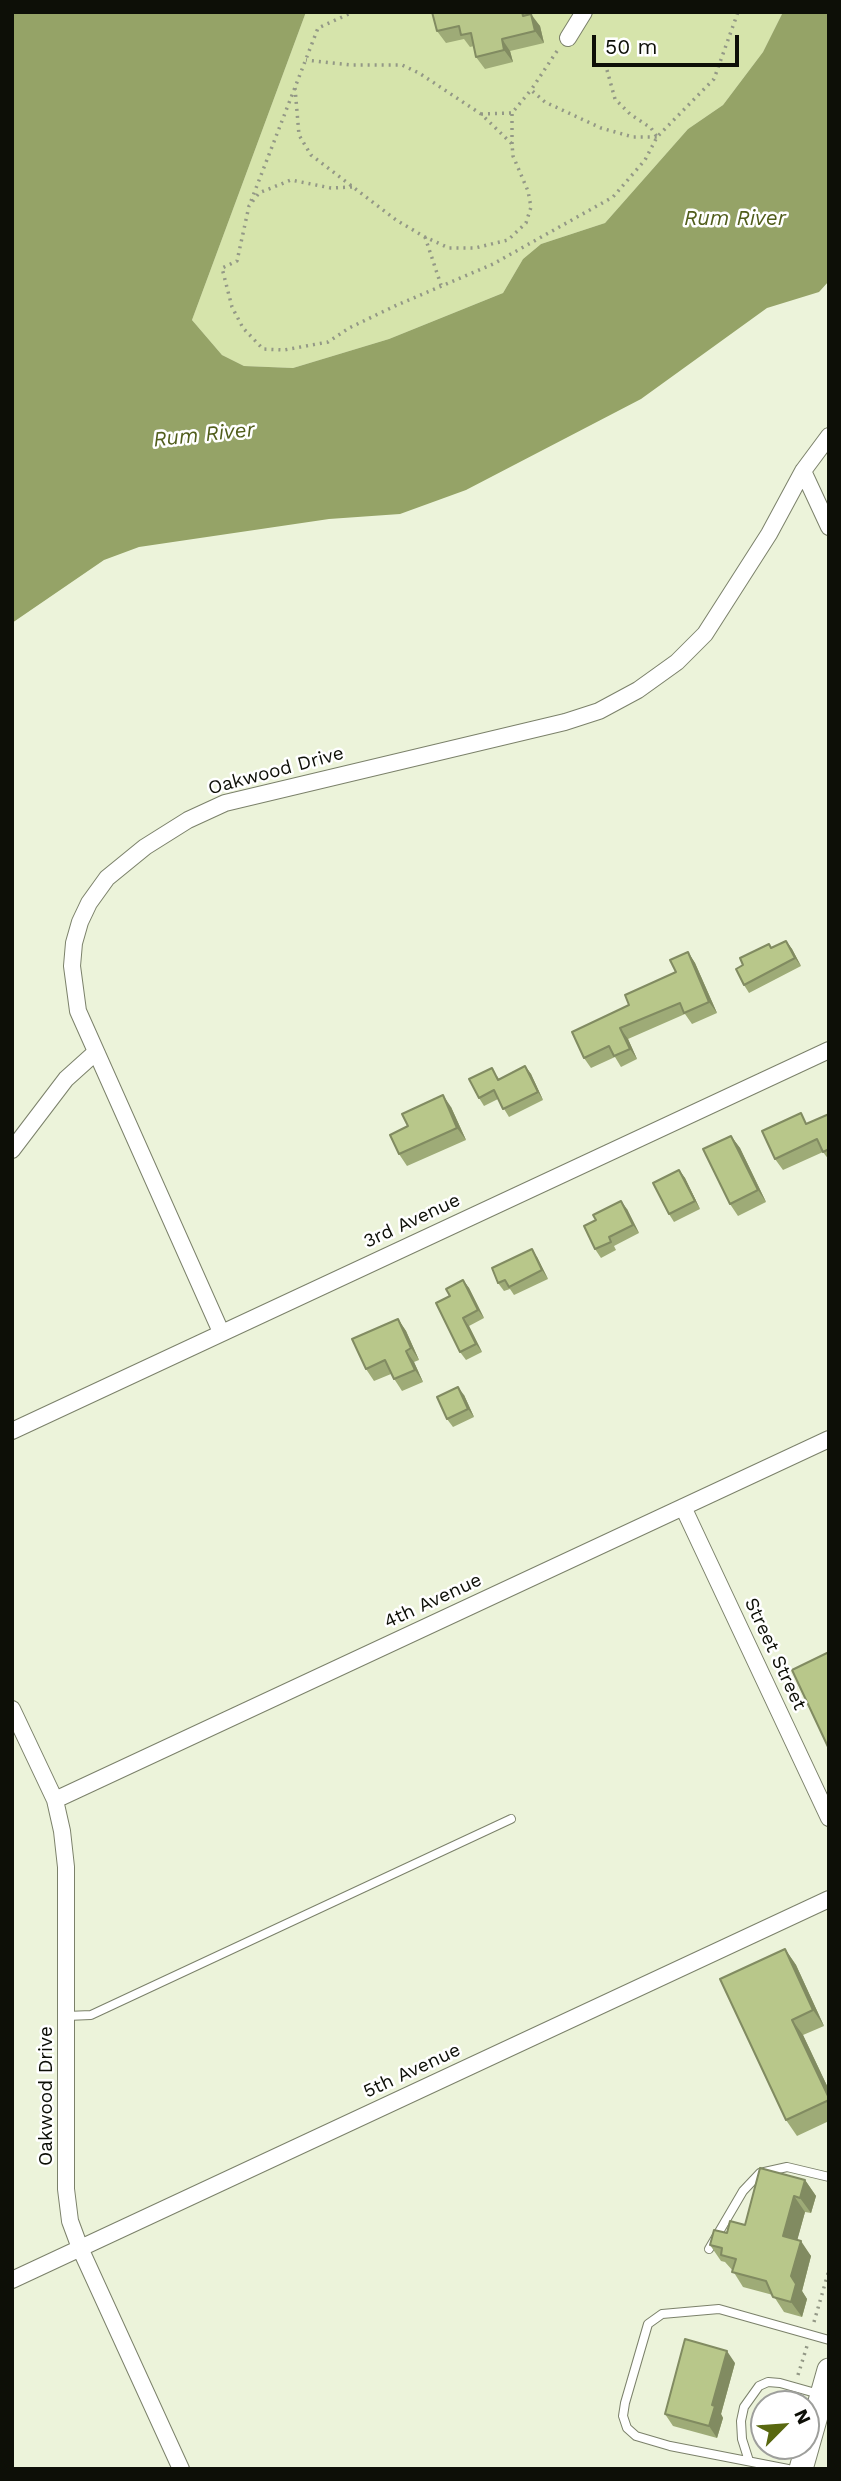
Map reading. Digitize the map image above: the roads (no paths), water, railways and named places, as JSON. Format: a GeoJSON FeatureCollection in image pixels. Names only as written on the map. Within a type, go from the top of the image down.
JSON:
{"type":"FeatureCollection","features":[{"type":"Feature","properties":{"kind":"main road"},"geometry":{"type":"LineString","coordinates":[[801,2469],[829,2370]]}},
{"type":"Feature","properties":{"kind":"street"},"geometry":{"type":"LineString","coordinates":[[568,38],[584,12]]}},
{"type":"Feature","properties":{"kind":"street","name":"Oakwood Drive"},"geometry":{"type":"LineString","coordinates":[[221,1332],[81,1018],[72,966],[74,943],[89,903],[107,878],[125,862],[188,820],[225,803],[565,722],[599,711],[638,690],[677,662],[705,634],[769,534],[803,471],[829,436]]}},
{"type":"Feature","properties":{"kind":"street"},"geometry":{"type":"LineString","coordinates":[[803,471],[829,527]]}},
{"type":"Feature","properties":{"kind":"street","name":"3rd Avenue"},"geometry":{"type":"LineString","coordinates":[[12,1431],[829,1051]]}},
{"type":"Feature","properties":{"kind":"street"},"geometry":{"type":"LineString","coordinates":[[12,1150],[66,1079],[96,1052]]}},
{"type":"Feature","properties":{"kind":"street","name":"4th Avenue"},"geometry":{"type":"LineString","coordinates":[[55,1800],[829,1439]]}},
{"type":"Feature","properties":{"kind":"street","name":"Street Street"},"geometry":{"type":"LineString","coordinates":[[684,1507],[823,1790],[829,1818]]}},
{"type":"Feature","properties":{"kind":"street","name":"Oakwood Drive"},"geometry":{"type":"LineString","coordinates":[[12,1709],[55,1800],[62,1831],[66,1867],[66,2189],[70,2221],[181,2469]]}},
{"type":"Feature","properties":{"kind":"street","name":"5th Avenue"},"geometry":{"type":"LineString","coordinates":[[12,2280],[829,1899]]}},
{"type":"Feature","properties":{"kind":"lane"},"geometry":{"type":"LineString","coordinates":[[67,2016],[91,2015],[511,1819]]}},
{"type":"Feature","properties":{"kind":"lane"},"geometry":{"type":"LineString","coordinates":[[709,2249],[743,2191],[760,2172],[786,2167],[829,2177]]}},
{"type":"Feature","properties":{"kind":"lane"},"geometry":{"type":"LineString","coordinates":[[788,2469],[651,2441],[636,2436],[627,2428],[623,2416],[625,2403],[648,2324],[662,2314],[719,2309],[829,2340]]}},
{"type":"Feature","properties":{"kind":"lane"},"geometry":{"type":"LineString","coordinates":[[748,2461],[742,2439],[741,2421],[744,2407],[759,2386],[768,2382],[779,2383],[822,2395]]}},
{"type":"Feature","properties":{"kind":"water","name":"Rum River"},"geometry":{"type":"Polygon","coordinates":[[[12,12],[306,12],[192,320],[222,355],[244,366],[293,368],[389,339],[503,293],[523,259],[541,244],[605,223],[688,129],[723,105],[763,52],[783,12],[829,12],[829,281],[819,292],[767,308],[641,399],[466,490],[400,514],[329,519],[139,547],[104,560],[12,623],[12,12]]]}}]}
